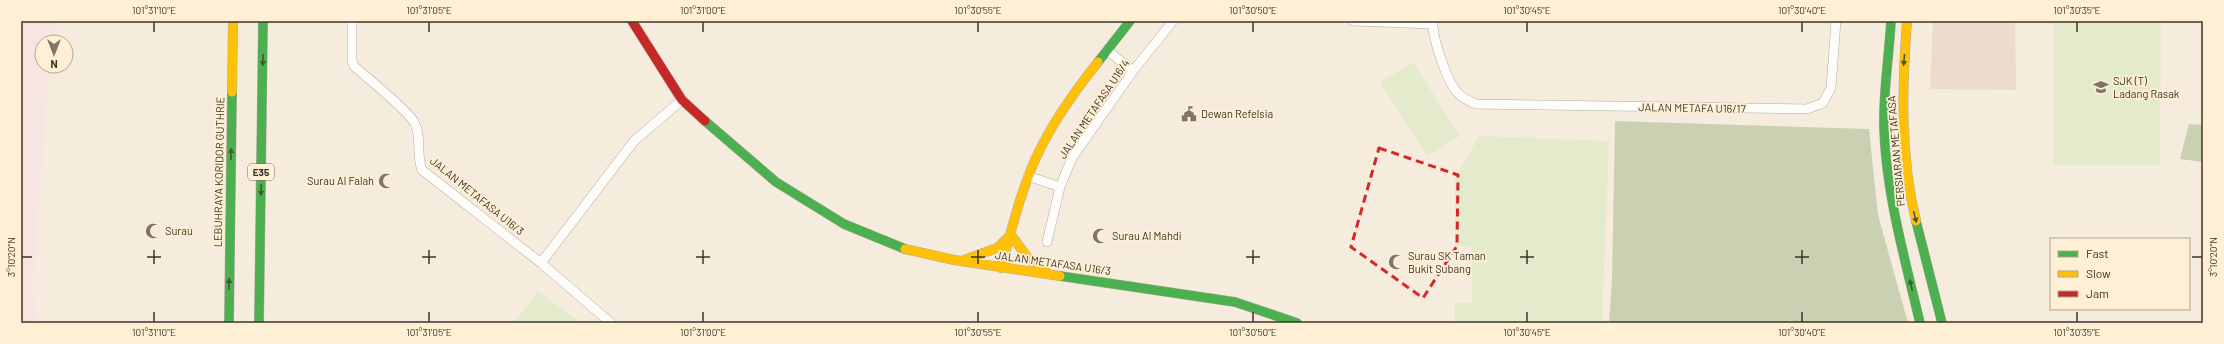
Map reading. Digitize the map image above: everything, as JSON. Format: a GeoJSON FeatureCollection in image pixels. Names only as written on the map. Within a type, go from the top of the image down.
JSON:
{"type":"FeatureCollection","features":[{"type":"Feature","properties":{"kind":"main road","name":"LEBUHRAYA KORIDOR GUTHRIE"},"geometry":{"type":"LineString","coordinates":[[229,323],[233,21]]}},
{"type":"Feature","properties":{"kind":"main road","name":"E35"},"geometry":{"type":"LineString","coordinates":[[258,323],[263,21]]}},
{"type":"Feature","properties":{"kind":"main road","name":"JALAN METAFASA U16/3"},"geometry":{"type":"LineString","coordinates":[[632,21],[682,100],[731,145],[776,182],[844,224],[906,248],[960,261],[1235,302],[1297,323]]}},
{"type":"Feature","properties":{"kind":"main road","name":"JALAN METAFASA U16/4"},"geometry":{"type":"LineString","coordinates":[[1002,268],[1028,176],[1042,144],[1072,97],[1130,21]]}},
{"type":"Feature","properties":{"kind":"main road","name":"PERSIARAN METAFASA"},"geometry":{"type":"LineString","coordinates":[[1891,21],[1884,88],[1884,129],[1891,201],[1920,323]]}},
{"type":"Feature","properties":{"kind":"main road","name":"PERSIARAN METAFASA"},"geometry":{"type":"LineString","coordinates":[[1907,21],[1902,84],[1904,131],[1911,200],[1942,323]]}},
{"type":"Feature","properties":{"kind":"main road"},"geometry":{"type":"LineString","coordinates":[[960,261],[997,248],[1011,235],[1028,258],[1052,275]]}},
{"type":"Feature","properties":{"kind":"street","name":"JALAN METAFASA U16/3"},"geometry":{"type":"LineString","coordinates":[[352,21],[352,60],[354,66],[413,120],[419,139],[420,164],[422,170],[541,264],[611,323]]}},
{"type":"Feature","properties":{"kind":"street"},"geometry":{"type":"LineString","coordinates":[[1354,21],[1433,23]]}},
{"type":"Feature","properties":{"kind":"street","name":"JALAN METAFA U16/17"},"geometry":{"type":"LineString","coordinates":[[1433,23],[1435,40],[1454,88],[1463,99],[1476,104],[1808,109],[1823,103],[1831,88],[1836,21]]}},
{"type":"Feature","properties":{"kind":"street","name":"JALAN METAFASA U16/4"},"geometry":{"type":"LineString","coordinates":[[1047,242],[1060,187],[1072,158],[1133,71],[1171,22]]}},
{"type":"Feature","properties":{"kind":"street"},"geometry":{"type":"LineString","coordinates":[[1107,50],[1133,71]]}},
{"type":"Feature","properties":{"kind":"street"},"geometry":{"type":"LineString","coordinates":[[541,264],[634,141],[682,100]]}},
{"type":"Feature","properties":{"kind":"street"},"geometry":{"type":"LineString","coordinates":[[1028,176],[1060,187]]}},
{"type":"Feature","properties":{"kind":"highlighted area"},"geometry":{"type":"Polygon","coordinates":[[[1379,148],[1458,175],[1457,246],[1423,298],[1351,247],[1379,148]]]}},
{"type":"Feature","properties":{"kind":"shaded area"},"geometry":{"type":"Polygon","coordinates":[[[21,21],[58,21],[53,34],[34,34],[34,74],[48,74],[33,282],[36,323],[21,323],[21,21]]]}},
{"type":"Feature","properties":{"kind":"shaded area"},"geometry":{"type":"Polygon","coordinates":[[[1933,21],[2015,21],[2016,90],[1930,89],[1933,21]]]}},
{"type":"Feature","properties":{"kind":"green space","name":"SJK (T) Ladang Rasak"},"geometry":{"type":"Polygon","coordinates":[[[2054,21],[2161,21],[2160,165],[2053,165],[2054,21]]]}},
{"type":"Feature","properties":{"kind":"green space"},"geometry":{"type":"Polygon","coordinates":[[[1413,62],[1460,136],[1427,156],[1380,82],[1413,62]]]}},
{"type":"Feature","properties":{"kind":"green space"},"geometry":{"type":"Polygon","coordinates":[[[1615,121],[1869,129],[1878,215],[1908,323],[1609,323],[1612,279],[1615,121]]]}},
{"type":"Feature","properties":{"kind":"green space"},"geometry":{"type":"Polygon","coordinates":[[[2189,124],[2203,125],[2203,162],[2180,159],[2189,124]]]}},
{"type":"Feature","properties":{"kind":"green space"},"geometry":{"type":"Polygon","coordinates":[[[1479,136],[1609,141],[1602,323],[1455,323],[1455,303],[1472,303],[1472,246],[1455,246],[1455,179],[1479,136]]]}},
{"type":"Feature","properties":{"kind":"green space"},"geometry":{"type":"Polygon","coordinates":[[[538,291],[580,323],[514,323],[538,291]]]}},
{"type":"Feature","properties":{"kind":"traffic: fast"},"geometry":{"type":"LineString","coordinates":[[259,323],[263,21]]}},
{"type":"Feature","properties":{"kind":"traffic: fast"},"geometry":{"type":"LineString","coordinates":[[1098,62],[1130,21]]}},
{"type":"Feature","properties":{"kind":"traffic: fast"},"geometry":{"type":"LineString","coordinates":[[1891,21],[1884,101],[1884,128],[1888,177],[1897,226],[1920,323]]}},
{"type":"Feature","properties":{"kind":"traffic: fast"},"geometry":{"type":"LineString","coordinates":[[229,323],[232,92]]}},
{"type":"Feature","properties":{"kind":"traffic: fast"},"geometry":{"type":"LineString","coordinates":[[705,121],[776,182],[844,224],[905,249]]}},
{"type":"Feature","properties":{"kind":"traffic: fast"},"geometry":{"type":"LineString","coordinates":[[1916,221],[1942,323]]}},
{"type":"Feature","properties":{"kind":"traffic: fast"},"geometry":{"type":"LineString","coordinates":[[1060,276],[1235,302],[1297,323]]}},
{"type":"Feature","properties":{"kind":"traffic: slow"},"geometry":{"type":"LineString","coordinates":[[232,92],[233,21]]}},
{"type":"Feature","properties":{"kind":"traffic: slow"},"geometry":{"type":"LineString","coordinates":[[1907,21],[1903,96],[1905,146],[1907,171],[1916,221]]}},
{"type":"Feature","properties":{"kind":"traffic: slow"},"geometry":{"type":"LineString","coordinates":[[1001,268],[1020,200],[1041,147],[1080,85],[1098,62]]}},
{"type":"Feature","properties":{"kind":"traffic: slow"},"geometry":{"type":"LineString","coordinates":[[964,260],[997,248],[1011,235],[1028,258],[1049,274]]}},
{"type":"Feature","properties":{"kind":"traffic: slow"},"geometry":{"type":"LineString","coordinates":[[905,249],[954,260],[1060,276]]}},
{"type":"Feature","properties":{"kind":"traffic: jam"},"geometry":{"type":"LineString","coordinates":[[632,21],[682,100],[705,121]]}},
{"type":"Feature","properties":{"kind":"place","name":"SJK (T) Ladang Rasak"},"geometry":{"type":"Point","coordinates":[2101,87]}},
{"type":"Feature","properties":{"kind":"place","name":"Dewan Refelsia"},"geometry":{"type":"Point","coordinates":[1189,114]}},
{"type":"Feature","properties":{"kind":"place","name":"Surau Al Falah"},"geometry":{"type":"Point","coordinates":[386,181]}},
{"type":"Feature","properties":{"kind":"place","name":"Surau"},"geometry":{"type":"Point","coordinates":[153,231]}},
{"type":"Feature","properties":{"kind":"place","name":"Surau Al Mahdi"},"geometry":{"type":"Point","coordinates":[1100,236]}},
{"type":"Feature","properties":{"kind":"place","name":"Surau SK Taman Bukit Subang"},"geometry":{"type":"Point","coordinates":[1396,262]}}]}
